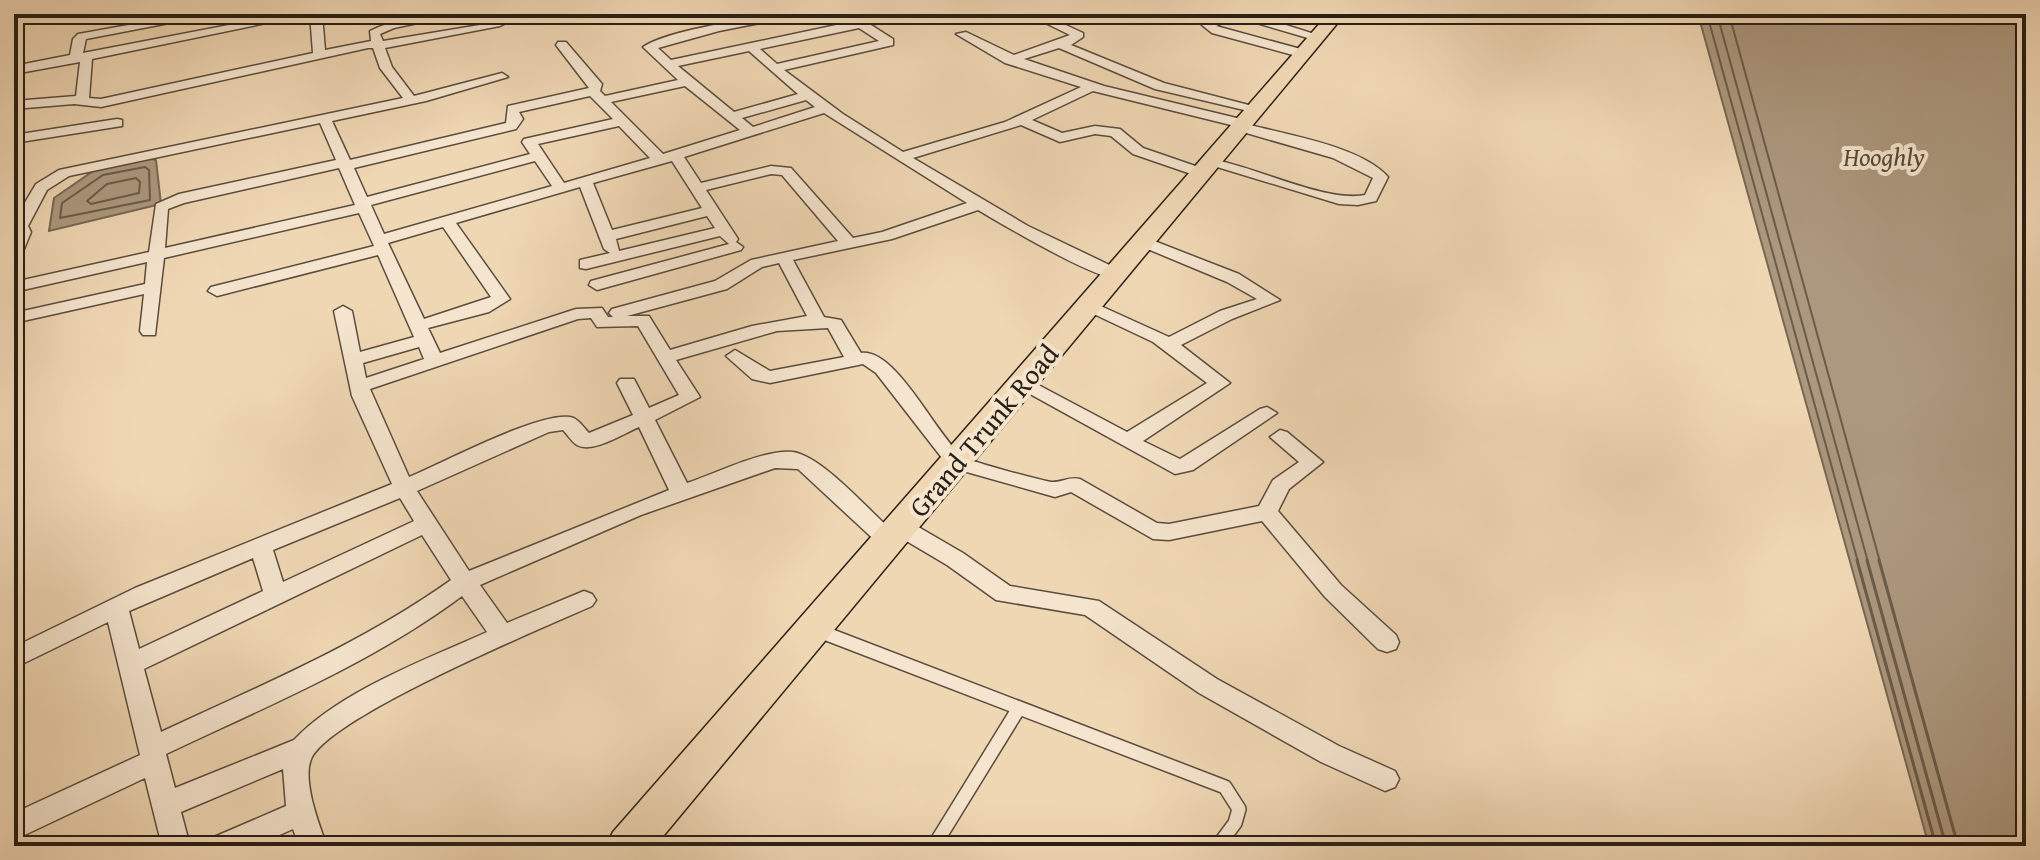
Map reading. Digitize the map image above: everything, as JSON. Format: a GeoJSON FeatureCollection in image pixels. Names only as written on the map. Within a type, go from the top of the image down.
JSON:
{"type":"FeatureCollection","features":[{"type":"Feature","properties":{"kind":"main road","name":"Grand Trunk Road"},"geometry":{"type":"LineString","coordinates":[[628,846],[1320,35]]}},
{"type":"Feature","properties":{"kind":"street"},"geometry":{"type":"LineString","coordinates":[[14,18],[47,14]]}},
{"type":"Feature","properties":{"kind":"street"},"geometry":{"type":"LineString","coordinates":[[82,100],[79,39],[82,36],[210,14]]}},
{"type":"Feature","properties":{"kind":"street"},"geometry":{"type":"LineString","coordinates":[[82,62],[304,14]]}},
{"type":"Feature","properties":{"kind":"street"},"geometry":{"type":"LineString","coordinates":[[411,100],[394,82],[378,50],[374,33],[382,27],[454,14]]}},
{"type":"Feature","properties":{"kind":"street"},"geometry":{"type":"LineString","coordinates":[[751,132],[687,82],[649,47],[718,28],[799,14]]}},
{"type":"Feature","properties":{"kind":"street"},"geometry":{"type":"LineString","coordinates":[[667,65],[907,14]]}},
{"type":"Feature","properties":{"kind":"street"},"geometry":{"type":"LineString","coordinates":[[1009,60],[1079,35],[1033,14]]}},
{"type":"Feature","properties":{"kind":"street"},"geometry":{"type":"LineString","coordinates":[[1232,14],[1208,25],[1216,31],[1320,35]]}},
{"type":"Feature","properties":{"kind":"street"},"geometry":{"type":"LineString","coordinates":[[1239,14],[1320,35]]}},
{"type":"Feature","properties":{"kind":"street"},"geometry":{"type":"LineString","coordinates":[[14,70],[82,62],[316,20],[319,55]]}},
{"type":"Feature","properties":{"kind":"street"},"geometry":{"type":"LineString","coordinates":[[117,129],[378,50],[500,23]]}},
{"type":"Feature","properties":{"kind":"street"},"geometry":{"type":"LineString","coordinates":[[774,68],[889,42],[860,23]]}},
{"type":"Feature","properties":{"kind":"street"},"geometry":{"type":"LineString","coordinates":[[962,34],[1009,60],[1094,86],[1247,120]]}},
{"type":"Feature","properties":{"kind":"street"},"geometry":{"type":"LineString","coordinates":[[1022,120],[1060,138],[1095,130],[1115,132],[1138,151],[1207,168],[1236,166],[1329,197],[1361,201],[1371,198],[1381,177],[1373,169],[1059,44]]}},
{"type":"Feature","properties":{"kind":"street"},"geometry":{"type":"LineString","coordinates":[[562,45],[597,87],[598,95],[697,188],[747,266]]}},
{"type":"Feature","properties":{"kind":"street"},"geometry":{"type":"LineString","coordinates":[[751,47],[804,96],[823,109],[1042,243],[1116,275]]}},
{"type":"Feature","properties":{"kind":"street"},"geometry":{"type":"LineString","coordinates":[[14,254],[23,232],[17,226],[41,187],[117,129],[319,55],[378,50]]}},
{"type":"Feature","properties":{"kind":"street"},"geometry":{"type":"LineString","coordinates":[[14,139],[117,129],[324,118],[502,77]]}},
{"type":"Feature","properties":{"kind":"street"},"geometry":{"type":"LineString","coordinates":[[561,189],[516,123],[513,109],[687,82]]}},
{"type":"Feature","properties":{"kind":"street"},"geometry":{"type":"LineString","coordinates":[[901,157],[1022,120],[1094,86]]}},
{"type":"Feature","properties":{"kind":"street"},"geometry":{"type":"LineString","coordinates":[[731,117],[804,96]]}},
{"type":"Feature","properties":{"kind":"street"},"geometry":{"type":"LineString","coordinates":[[14,105],[82,100],[117,129]]}},
{"type":"Feature","properties":{"kind":"street"},"geometry":{"type":"LineString","coordinates":[[217,291],[379,245],[447,221],[668,158],[823,109]]}},
{"type":"Feature","properties":{"kind":"street"},"geometry":{"type":"LineString","coordinates":[[324,118],[434,361]]}},
{"type":"Feature","properties":{"kind":"street"},"geometry":{"type":"LineString","coordinates":[[529,142],[623,121]]}},
{"type":"Feature","properties":{"kind":"street"},"geometry":{"type":"LineString","coordinates":[[149,331],[158,256],[159,211],[167,203],[516,123]]}},
{"type":"Feature","properties":{"kind":"street"},"geometry":{"type":"LineString","coordinates":[[14,287],[158,256],[362,206],[539,156]]}},
{"type":"Feature","properties":{"kind":"street"},"geometry":{"type":"LineString","coordinates":[[697,188],[771,170],[786,171],[850,245]]}},
{"type":"Feature","properties":{"kind":"street"},"geometry":{"type":"LineString","coordinates":[[585,182],[615,257]]}},
{"type":"Feature","properties":{"kind":"street"},"geometry":{"type":"LineString","coordinates":[[599,318],[721,285],[747,266],[850,245],[979,204]]}},
{"type":"Feature","properties":{"kind":"street"},"geometry":{"type":"LineString","coordinates":[[607,236],[711,210]]}},
{"type":"Feature","properties":{"kind":"street"},"geometry":{"type":"LineString","coordinates":[[353,360],[501,299],[447,221]]}},
{"type":"Feature","properties":{"kind":"street"},"geometry":{"type":"LineString","coordinates":[[586,264],[725,230]]}},
{"type":"Feature","properties":{"kind":"street"},"geometry":{"type":"LineString","coordinates":[[1144,242],[1233,278],[1271,300],[1226,315],[1169,344]]}},
{"type":"Feature","properties":{"kind":"street"},"geometry":{"type":"LineString","coordinates":[[597,285],[735,247]]}},
{"type":"Feature","properties":{"kind":"street"},"geometry":{"type":"LineString","coordinates":[[784,258],[817,319]]}},
{"type":"Feature","properties":{"kind":"street"},"geometry":{"type":"LineString","coordinates":[[14,318],[154,287]]}},
{"type":"Feature","properties":{"kind":"street"},"geometry":{"type":"LineString","coordinates":[[1088,307],[1134,325],[1169,344],[1220,385],[1128,441]]}},
{"type":"Feature","properties":{"kind":"street"},"geometry":{"type":"LineString","coordinates":[[343,311],[360,386],[384,448],[425,525],[502,635]]}},
{"type":"Feature","properties":{"kind":"street"},"geometry":{"type":"LineString","coordinates":[[14,658],[116,607],[545,426],[568,423],[584,440],[690,397],[643,320],[609,325],[596,312],[576,314],[360,386]]}},
{"type":"Feature","properties":{"kind":"street"},"geometry":{"type":"LineString","coordinates":[[666,357],[749,333],[817,319],[835,324],[854,358]]}},
{"type":"Feature","properties":{"kind":"street"},"geometry":{"type":"LineString","coordinates":[[735,356],[759,375],[770,377],[866,358],[883,369],[956,462],[1055,490],[1073,484],[1153,531],[1169,532],[1267,512]]}},
{"type":"Feature","properties":{"kind":"street"},"geometry":{"type":"LineString","coordinates":[[627,383],[681,493]]}},
{"type":"Feature","properties":{"kind":"street"},"geometry":{"type":"LineString","coordinates":[[1022,384],[1180,467],[1267,413]]}},
{"type":"Feature","properties":{"kind":"street"},"geometry":{"type":"LineString","coordinates":[[1267,512],[1280,485],[1313,462],[1280,437]]}},
{"type":"Feature","properties":{"kind":"street"},"geometry":{"type":"LineString","coordinates":[[14,827],[347,657],[418,616],[465,582],[681,493],[773,461],[792,459],[815,471],[894,533],[955,559],[1004,594],[1091,607],[1208,686],[1385,779]]}},
{"type":"Feature","properties":{"kind":"street"},"geometry":{"type":"LineString","coordinates":[[1267,512],[1310,567],[1387,642]]}},
{"type":"Feature","properties":{"kind":"street"},"geometry":{"type":"LineString","coordinates":[[130,664],[425,525]]}},
{"type":"Feature","properties":{"kind":"street"},"geometry":{"type":"LineString","coordinates":[[260,546],[276,595]]}},
{"type":"Feature","properties":{"kind":"street"},"geometry":{"type":"LineString","coordinates":[[313,846],[302,812],[296,764],[302,749],[318,732],[440,664],[584,600]]}},
{"type":"Feature","properties":{"kind":"street"},"geometry":{"type":"LineString","coordinates":[[116,607],[176,846]]}},
{"type":"Feature","properties":{"kind":"street"},"geometry":{"type":"LineString","coordinates":[[166,805],[302,749]]}},
{"type":"Feature","properties":{"kind":"street"},"geometry":{"type":"LineString","coordinates":[[224,846],[302,812]]}},
{"type":"Feature","properties":{"kind":"lane"},"geometry":{"type":"LineString","coordinates":[[813,629],[1225,787],[1237,797],[1240,808],[1238,822],[1218,846]]}},
{"type":"Feature","properties":{"kind":"lane"},"geometry":{"type":"LineString","coordinates":[[934,846],[1019,708]]}},
{"type":"Feature","properties":{"kind":"water","name":"Hooghly"},"geometry":{"type":"Polygon","coordinates":[[[1698,14],[2026,14],[2026,846],[1929,846],[1698,14]]]}},
{"type":"Feature","properties":{"kind":"water"},"geometry":{"type":"Polygon","coordinates":[[[147,158],[156,160],[161,204],[49,231],[54,198],[99,167],[147,158]]]}}]}
